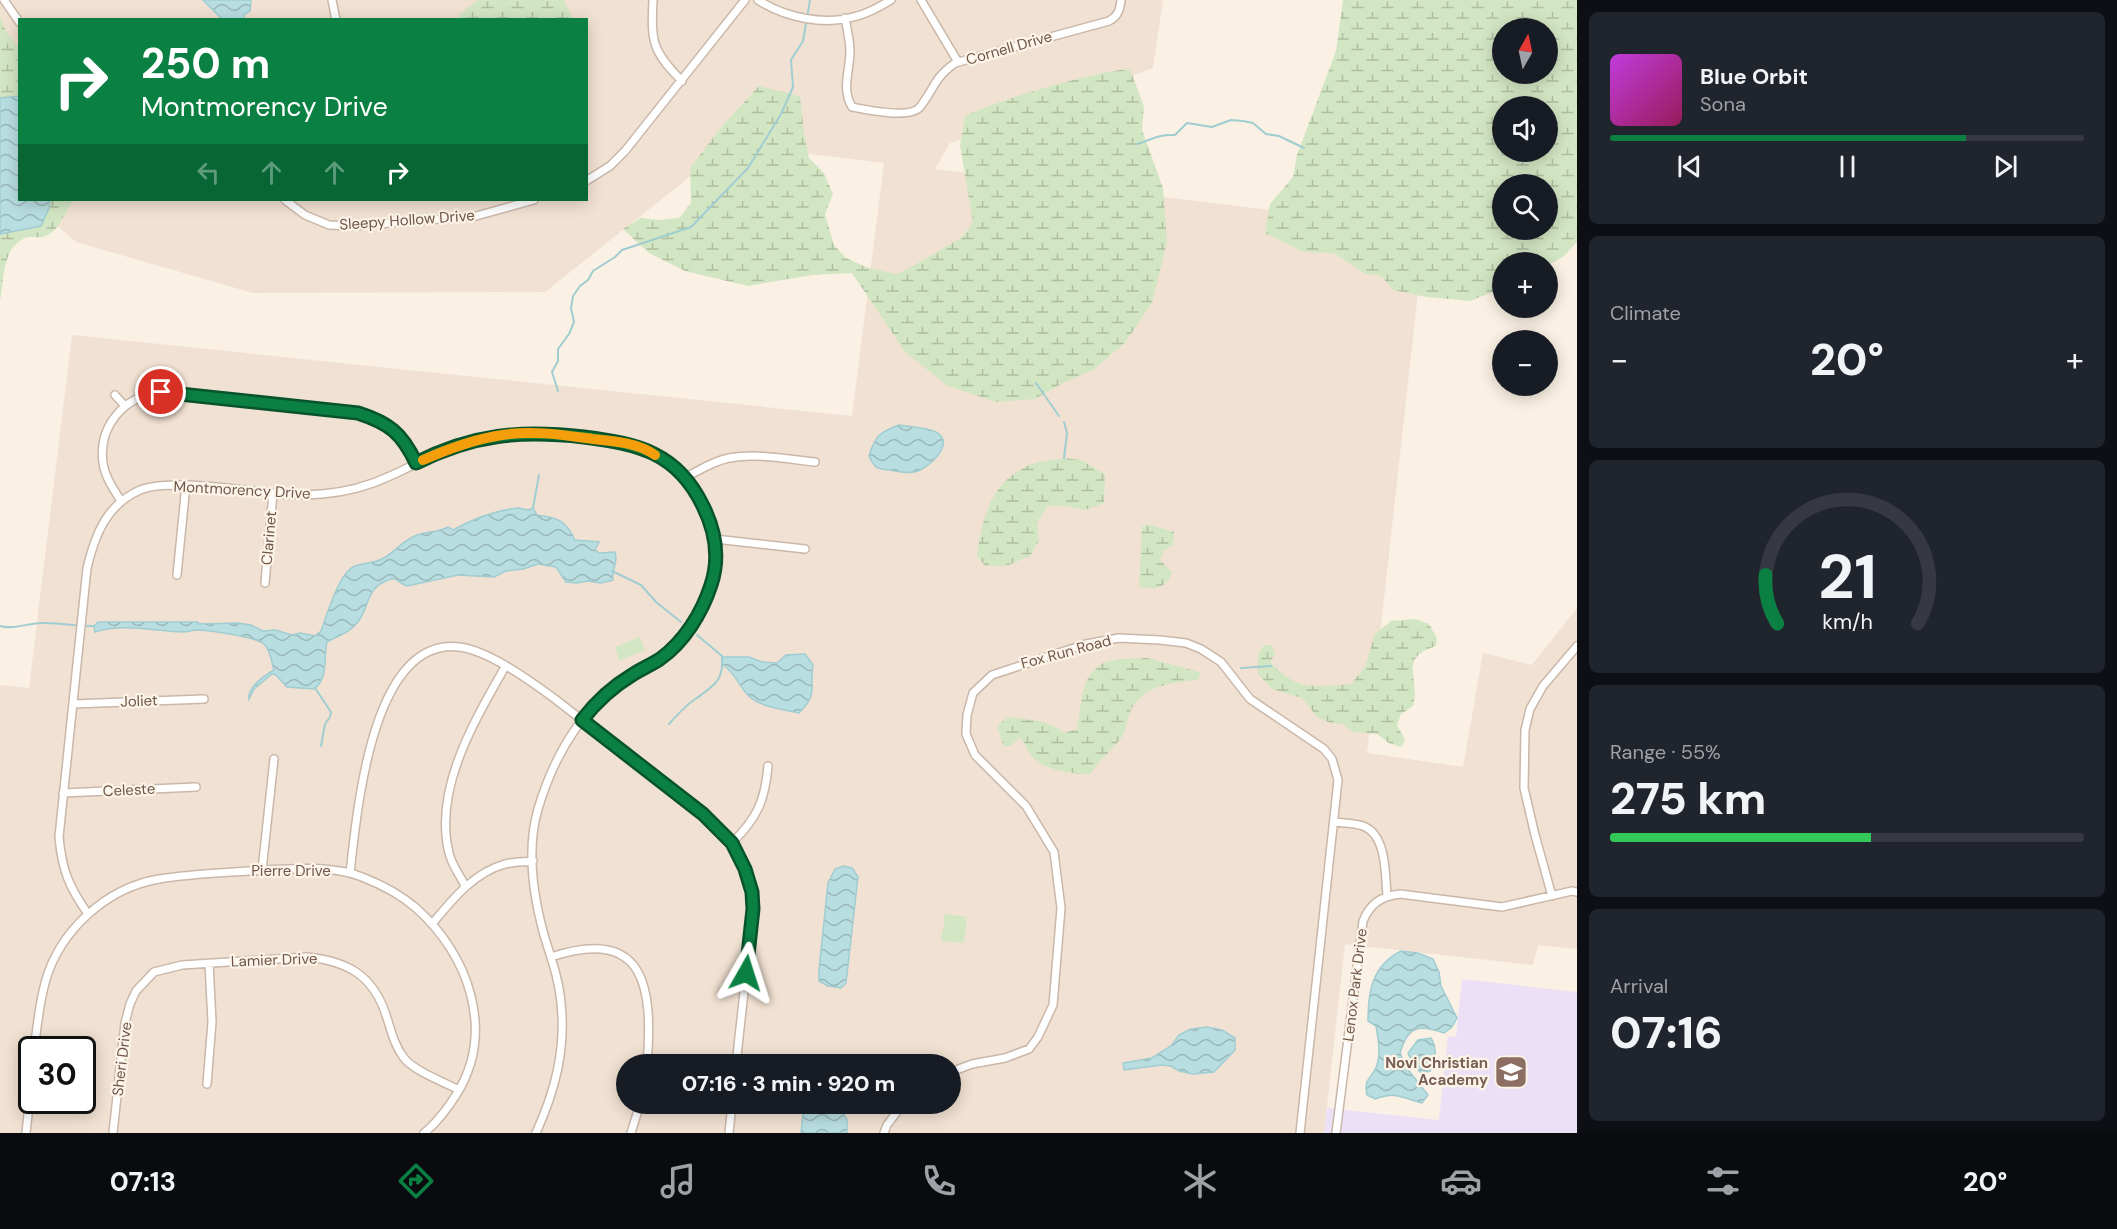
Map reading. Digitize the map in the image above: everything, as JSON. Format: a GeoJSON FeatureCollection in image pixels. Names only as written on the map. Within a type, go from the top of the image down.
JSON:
{"type":"FeatureCollection","features":[{"type":"Feature","properties":{"kind":"street"},"geometry":{"type":"LineString","coordinates":[[4,0],[18,20]]}},
{"type":"Feature","properties":{"kind":"street"},"geometry":{"type":"LineString","coordinates":[[332,0],[336,18]]}},
{"type":"Feature","properties":{"kind":"street"},"geometry":{"type":"LineString","coordinates":[[653,0],[653,40],[664,63],[682,81]]}},
{"type":"Feature","properties":{"kind":"street"},"geometry":{"type":"LineString","coordinates":[[588,180],[610,166],[638,136],[745,0]]}},
{"type":"Feature","properties":{"kind":"street"},"geometry":{"type":"LineString","coordinates":[[758,0],[799,18],[829,21],[856,17],[889,1]]}},
{"type":"Feature","properties":{"kind":"street"},"geometry":{"type":"LineString","coordinates":[[921,0],[958,62]]}},
{"type":"Feature","properties":{"kind":"street","name":"Cornell Drive"},"geometry":{"type":"LineString","coordinates":[[845,18],[850,51],[846,97],[852,107],[912,113],[920,108],[937,78],[958,62],[1109,21],[1120,9],[1121,0]]}},
{"type":"Feature","properties":{"kind":"street","name":"Sleepy Hollow Drive"},"geometry":{"type":"LineString","coordinates":[[286,201],[305,215],[328,225],[352,226],[476,216],[530,201]]}},
{"type":"Feature","properties":{"kind":"street"},"geometry":{"type":"LineString","coordinates":[[121,501],[108,480],[103,465],[102,446],[107,427],[124,405],[148,393],[161,392],[358,413],[379,420],[398,433],[408,446],[416,463]]}},
{"type":"Feature","properties":{"kind":"street"},"geometry":{"type":"LineString","coordinates":[[115,395],[124,405]]}},
{"type":"Feature","properties":{"kind":"street","name":"Montmorency Drive"},"geometry":{"type":"LineString","coordinates":[[88,914],[73,893],[64,874],[59,837],[87,568],[92,544],[111,510],[121,501],[143,489],[160,485],[186,485],[304,495],[325,494],[359,488],[390,477],[459,445],[502,435],[557,434],[621,442],[649,450],[686,477],[699,497],[710,520],[715,539],[715,567],[711,585],[683,638],[660,659],[602,697],[574,730],[550,774],[537,814],[533,861],[536,903],[561,1001],[563,1028],[561,1055],[554,1088],[536,1133]]}},
{"type":"Feature","properties":{"kind":"street"},"geometry":{"type":"LineString","coordinates":[[686,477],[710,464],[728,458],[747,456],[815,462]]}},
{"type":"Feature","properties":{"kind":"street"},"geometry":{"type":"LineString","coordinates":[[177,575],[186,485]]}},
{"type":"Feature","properties":{"kind":"street","name":"Clarinet"},"geometry":{"type":"LineString","coordinates":[[265,583],[273,493]]}},
{"type":"Feature","properties":{"kind":"street"},"geometry":{"type":"LineString","coordinates":[[715,539],[805,549]]}},
{"type":"Feature","properties":{"kind":"street","name":"Fox Run Road"},"geometry":{"type":"LineString","coordinates":[[961,1068],[1005,1058],[1029,1049],[1038,1037],[1053,1005],[1061,908],[1054,852],[1026,806],[975,754],[966,734],[967,715],[973,693],[992,675],[1086,644],[1119,638],[1186,644],[1221,662],[1250,699],[1324,749],[1332,759],[1338,780],[1300,1133]]}},
{"type":"Feature","properties":{"kind":"street"},"geometry":{"type":"LineString","coordinates":[[1552,896],[1524,788],[1525,730],[1530,709],[1543,686],[1577,646]]}},
{"type":"Feature","properties":{"kind":"street"},"geometry":{"type":"LineString","coordinates":[[350,873],[358,800],[366,764],[394,684],[407,666],[435,650],[459,647],[484,655],[531,682],[582,720],[703,814],[732,843],[745,869],[752,892],[753,909],[737,1054]]}},
{"type":"Feature","properties":{"kind":"street"},"geometry":{"type":"LineString","coordinates":[[465,886],[453,867],[448,852],[445,825],[447,806],[454,774],[464,745],[505,667]]}},
{"type":"Feature","properties":{"kind":"street","name":"Joliet"},"geometry":{"type":"LineString","coordinates":[[73,704],[204,699]]}},
{"type":"Feature","properties":{"kind":"street"},"geometry":{"type":"LineString","coordinates":[[262,870],[274,759]]}},
{"type":"Feature","properties":{"kind":"street"},"geometry":{"type":"LineString","coordinates":[[732,843],[750,823],[761,806],[766,788],[768,766]]}},
{"type":"Feature","properties":{"kind":"street","name":"Celeste"},"geometry":{"type":"LineString","coordinates":[[63,793],[196,787]]}},
{"type":"Feature","properties":{"kind":"street"},"geometry":{"type":"LineString","coordinates":[[1334,822],[1362,825],[1373,833],[1382,854],[1387,895],[1400,894],[1502,907],[1577,892]]}},
{"type":"Feature","properties":{"kind":"street"},"geometry":{"type":"LineString","coordinates":[[432,924],[472,880],[503,865],[533,861]]}},
{"type":"Feature","properties":{"kind":"street","name":"Pierre Drive"},"geometry":{"type":"LineString","coordinates":[[36,1036],[45,982],[57,952],[78,924],[99,904],[131,887],[157,879],[196,874],[320,869],[350,873],[388,890],[415,907],[453,951],[469,988],[476,1026],[470,1066],[459,1090],[447,1108],[424,1133]]}},
{"type":"Feature","properties":{"kind":"street","name":"Lenox Park Drive"},"geometry":{"type":"LineString","coordinates":[[1336,1133],[1363,921],[1374,903],[1387,895]]}},
{"type":"Feature","properties":{"kind":"street"},"geometry":{"type":"LineString","coordinates":[[551,957],[572,950],[604,949],[624,956],[634,965],[643,980],[648,1000],[650,1033],[648,1054]]}},
{"type":"Feature","properties":{"kind":"street","name":"Lamier Drive"},"geometry":{"type":"LineString","coordinates":[[139,988],[154,972],[182,965],[307,957],[326,959],[347,966],[367,981],[386,1014],[395,1044],[408,1063],[459,1090]]}},
{"type":"Feature","properties":{"kind":"street"},"geometry":{"type":"LineString","coordinates":[[207,1084],[213,1022],[209,963]]}},
{"type":"Feature","properties":{"kind":"street","name":"Sheri Drive"},"geometry":{"type":"LineString","coordinates":[[113,1133],[125,1023],[129,1004],[139,988]]}},
{"type":"Feature","properties":{"kind":"street"},"geometry":{"type":"LineString","coordinates":[[26,1133],[28,1114]]}},
{"type":"Feature","properties":{"kind":"street"},"geometry":{"type":"LineString","coordinates":[[631,1133],[637,1114]]}},
{"type":"Feature","properties":{"kind":"street"},"geometry":{"type":"LineString","coordinates":[[729,1133],[731,1114]]}},
{"type":"Feature","properties":{"kind":"street"},"geometry":{"type":"LineString","coordinates":[[884,1133],[895,1114]]}},
{"type":"Feature","properties":{"kind":"shaded area"},"geometry":{"type":"Polygon","coordinates":[[[0,0],[1163,0],[1153,68],[950,143],[935,169],[1425,229],[1367,753],[1463,767],[1483,653],[1532,665],[1577,608],[1577,949],[1538,945],[1533,965],[1345,944],[1324,1133],[0,1133],[0,685],[29,688],[72,335],[852,416],[884,163],[731,144],[545,292],[253,293],[76,242],[28,201],[588,201],[588,18],[18,18],[18,192],[0,176],[0,0]]]}},
{"type":"Feature","properties":{"kind":"shaded area","name":"Novi Christian Academy"},"geometry":{"type":"Polygon","coordinates":[[[1462,979],[1577,992],[1577,1133],[1324,1133],[1327,1108],[1439,1120],[1448,1036],[1456,1037],[1462,979]]]}},
{"type":"Feature","properties":{"kind":"green space"},"geometry":{"type":"Polygon","coordinates":[[[478,0],[564,0],[573,18],[458,18],[460,14],[478,0]]]}},
{"type":"Feature","properties":{"kind":"green space"},"geometry":{"type":"Polygon","coordinates":[[[1343,0],[1577,0],[1577,242],[1563,257],[1558,260],[1558,252],[1492,252],[1492,292],[1470,301],[1426,297],[1393,290],[1381,276],[1365,274],[1334,253],[1303,252],[1265,233],[1270,204],[1293,177],[1297,155],[1336,51],[1343,0]]]}},
{"type":"Feature","properties":{"kind":"green space"},"geometry":{"type":"Polygon","coordinates":[[[0,15],[6,32],[18,47],[18,96],[0,98],[0,15]]]}},
{"type":"Feature","properties":{"kind":"green space"},"geometry":{"type":"Polygon","coordinates":[[[1130,69],[1144,107],[1142,130],[1163,188],[1167,242],[1152,303],[1125,343],[1093,370],[1035,399],[996,402],[948,386],[905,352],[852,273],[812,275],[748,286],[685,271],[649,253],[623,229],[641,218],[658,220],[679,218],[691,203],[690,168],[722,126],[759,86],[800,96],[809,158],[824,173],[833,194],[825,214],[834,245],[846,258],[866,267],[896,274],[961,238],[973,223],[960,145],[965,116],[1044,88],[1097,74],[1130,69]]]}},
{"type":"Feature","properties":{"kind":"green space"},"geometry":{"type":"Polygon","coordinates":[[[50,201],[73,201],[59,225],[51,233],[43,237],[23,239],[11,250],[5,266],[0,301],[0,234],[16,230],[49,208],[50,201]]]}},
{"type":"Feature","properties":{"kind":"green space"},"geometry":{"type":"Polygon","coordinates":[[[1064,458],[1081,460],[1105,474],[1104,503],[1085,510],[1048,506],[1037,522],[1039,541],[1030,556],[1006,566],[985,566],[977,556],[979,542],[985,516],[996,492],[1014,473],[1027,466],[1064,458]]]}},
{"type":"Feature","properties":{"kind":"green space"},"geometry":{"type":"Polygon","coordinates":[[[1147,524],[1174,532],[1173,545],[1163,551],[1160,560],[1172,572],[1163,585],[1154,588],[1139,587],[1142,527],[1147,524]]]}},
{"type":"Feature","properties":{"kind":"green space"},"geometry":{"type":"Polygon","coordinates":[[[1415,619],[1429,624],[1437,638],[1436,646],[1417,656],[1414,663],[1413,706],[1401,714],[1397,725],[1405,740],[1401,747],[1389,743],[1377,734],[1353,732],[1342,724],[1331,723],[1317,717],[1302,698],[1272,689],[1258,674],[1258,654],[1264,645],[1272,645],[1275,655],[1270,661],[1288,678],[1316,686],[1351,684],[1365,667],[1375,634],[1391,621],[1415,619]]]}},
{"type":"Feature","properties":{"kind":"green space"},"geometry":{"type":"Polygon","coordinates":[[[640,637],[645,650],[619,661],[615,647],[640,637]]]}},
{"type":"Feature","properties":{"kind":"green space"},"geometry":{"type":"Polygon","coordinates":[[[1147,658],[1199,672],[1200,676],[1197,680],[1178,682],[1153,689],[1138,700],[1130,711],[1123,735],[1090,774],[1066,772],[1042,764],[1030,754],[1019,738],[1011,746],[1003,746],[997,726],[1008,717],[1052,725],[1064,733],[1077,729],[1084,689],[1092,672],[1109,661],[1147,658]]]}},
{"type":"Feature","properties":{"kind":"green space"},"geometry":{"type":"Polygon","coordinates":[[[946,914],[967,917],[964,943],[941,939],[946,914]]]}},
{"type":"Feature","properties":{"kind":"water"},"geometry":{"type":"Polygon","coordinates":[[[203,0],[251,0],[250,11],[244,15],[244,18],[221,18],[203,0]]]}},
{"type":"Feature","properties":{"kind":"water"},"geometry":{"type":"Polygon","coordinates":[[[18,96],[18,201],[50,201],[41,226],[0,234],[0,98],[18,96]]]}},
{"type":"Feature","properties":{"kind":"water"},"geometry":{"type":"Polygon","coordinates":[[[899,425],[928,429],[941,437],[943,442],[939,454],[918,471],[906,472],[879,468],[874,465],[869,456],[879,436],[899,425]]]}},
{"type":"Feature","properties":{"kind":"water"},"geometry":{"type":"Polygon","coordinates":[[[519,508],[528,510],[533,508],[537,515],[560,521],[568,528],[575,540],[599,542],[595,550],[599,553],[615,552],[613,580],[601,583],[566,582],[556,567],[538,564],[506,571],[494,577],[458,575],[407,586],[395,579],[390,579],[375,588],[355,626],[327,642],[324,674],[314,689],[287,687],[276,675],[272,674],[254,689],[249,699],[253,686],[274,670],[268,650],[259,641],[202,630],[183,632],[116,628],[95,632],[94,626],[98,622],[198,622],[198,624],[237,623],[251,625],[263,631],[275,630],[292,635],[300,633],[315,636],[321,631],[344,576],[355,566],[382,559],[417,535],[448,527],[453,530],[485,516],[519,508]]]}},
{"type":"Feature","properties":{"kind":"water"},"geometry":{"type":"Polygon","coordinates":[[[805,654],[813,665],[812,690],[809,700],[799,713],[770,707],[751,698],[733,674],[722,664],[722,657],[749,657],[762,662],[777,663],[786,655],[805,654]]]}},
{"type":"Feature","properties":{"kind":"water"},"geometry":{"type":"Polygon","coordinates":[[[843,866],[852,868],[858,877],[846,983],[841,988],[828,986],[819,981],[819,970],[828,883],[835,869],[843,866]]]}},
{"type":"Feature","properties":{"kind":"water"},"geometry":{"type":"Polygon","coordinates":[[[1401,951],[1418,953],[1433,959],[1439,972],[1441,986],[1457,1018],[1452,1027],[1444,1033],[1421,1028],[1411,1032],[1403,1044],[1400,1053],[1406,1067],[1428,1095],[1422,1103],[1394,1095],[1375,1099],[1367,1095],[1366,1089],[1367,1081],[1377,1065],[1379,1056],[1376,1026],[1368,1021],[1371,990],[1384,964],[1401,951]]]}},
{"type":"Feature","properties":{"kind":"water"},"geometry":{"type":"Polygon","coordinates":[[[1207,1027],[1222,1030],[1235,1038],[1235,1050],[1214,1072],[1193,1074],[1162,1065],[1124,1070],[1123,1063],[1152,1058],[1171,1046],[1179,1035],[1191,1029],[1207,1027]]]}},
{"type":"Feature","properties":{"kind":"water"},"geometry":{"type":"Polygon","coordinates":[[[1431,1038],[1435,1051],[1433,1062],[1430,1071],[1421,1073],[1413,1064],[1408,1053],[1418,1040],[1431,1038]]]}},
{"type":"Feature","properties":{"kind":"water"},"geometry":{"type":"Polygon","coordinates":[[[803,1114],[844,1114],[847,1120],[847,1133],[801,1133],[803,1114]]]}},
{"type":"Feature","properties":{"kind":"waterway"},"geometry":{"type":"LineString","coordinates":[[558,391],[552,372],[558,361],[558,349],[569,334],[574,322],[571,308],[573,296],[580,286],[588,280],[593,271],[622,250],[691,227],[748,168],[781,114],[793,87],[791,60],[803,41],[810,0]]}},
{"type":"Feature","properties":{"kind":"waterway"},"geometry":{"type":"LineString","coordinates":[[1137,144],[1159,136],[1175,135],[1187,123],[1212,127],[1231,120],[1253,123],[1266,134],[1279,136],[1304,148]]}},
{"type":"Feature","properties":{"kind":"waterway"},"geometry":{"type":"LineString","coordinates":[[1036,383],[1059,416]]}},
{"type":"Feature","properties":{"kind":"waterway"},"geometry":{"type":"LineString","coordinates":[[1064,422],[1067,433],[1064,458]]}},
{"type":"Feature","properties":{"kind":"waterway"},"geometry":{"type":"LineString","coordinates":[[533,508],[539,475]]}},
{"type":"Feature","properties":{"kind":"waterway"},"geometry":{"type":"LineString","coordinates":[[612,571],[641,585],[656,602],[681,622]]}},
{"type":"Feature","properties":{"kind":"waterway"},"geometry":{"type":"LineString","coordinates":[[0,626],[10,627],[37,623],[94,626]]}},
{"type":"Feature","properties":{"kind":"waterway"},"geometry":{"type":"LineString","coordinates":[[669,724],[686,706],[717,682],[721,671],[722,656],[697,635]]}},
{"type":"Feature","properties":{"kind":"waterway"},"geometry":{"type":"LineString","coordinates":[[1241,668],[1271,666]]}},
{"type":"Feature","properties":{"kind":"waterway"},"geometry":{"type":"LineString","coordinates":[[315,688],[331,712],[325,724],[321,746]]}},
{"type":"Feature","properties":{"kind":"slow traffic"},"geometry":{"type":"LineString","coordinates":[[423,460],[459,445],[502,435],[531,433],[621,442],[649,450],[655,455]]}},
{"type":"Feature","properties":{"kind":"place","name":"Novi Christian Academy"},"geometry":{"type":"Point","coordinates":[1511,1072]}},
{"type":"Feature","properties":{"kind":"route"},"geometry":{"type":"LineString","coordinates":[[161,392],[358,413],[379,420],[398,433],[408,446],[416,463],[459,445],[502,435],[557,434],[621,442],[649,450],[686,477],[710,520],[715,539],[715,567],[711,585],[683,638],[660,659],[632,675],[602,697],[582,720],[703,814],[732,843],[745,869],[752,892],[753,909],[746,973]]}}]}
